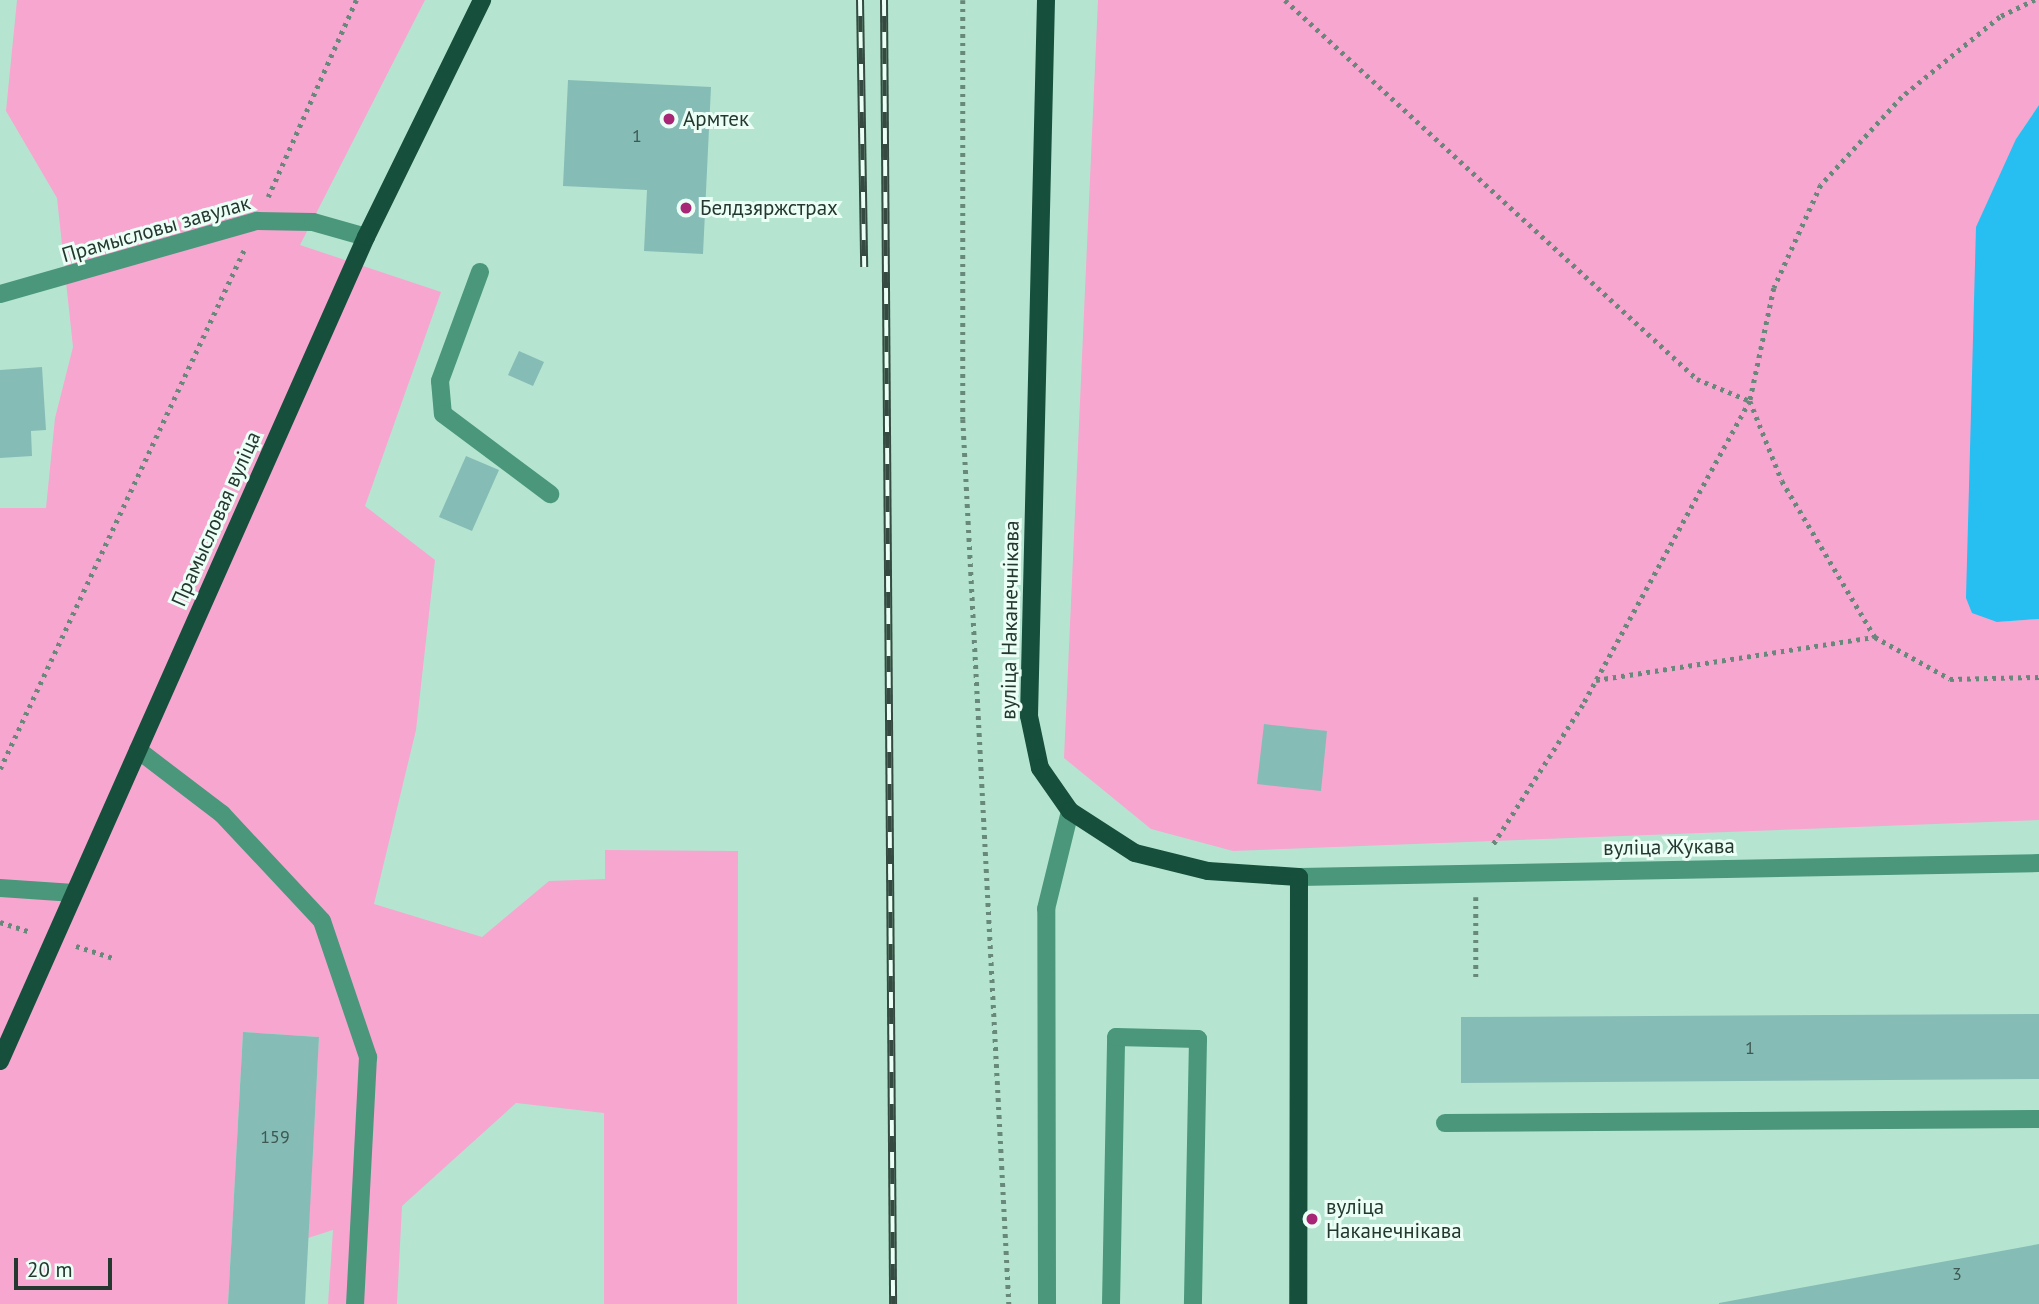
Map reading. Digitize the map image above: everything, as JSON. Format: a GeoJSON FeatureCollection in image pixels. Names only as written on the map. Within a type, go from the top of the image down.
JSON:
{"type":"FeatureCollection","features":[{"type":"Feature","properties":{"kind":"main road","name":"Прамысловая вуліца"},"geometry":{"type":"LineString","coordinates":[[0,1061],[366,237],[482,0]]}},
{"type":"Feature","properties":{"kind":"main road","name":"вуліца Наканечнікава"},"geometry":{"type":"LineString","coordinates":[[1046,0],[1029,716],[1040,768],[1070,811],[1135,853],[1208,871],[1299,877]]}},
{"type":"Feature","properties":{"kind":"main road"},"geometry":{"type":"LineString","coordinates":[[1298,1304],[1299,877]]}},
{"type":"Feature","properties":{"kind":"street","name":"Прамысловы завулак"},"geometry":{"type":"LineString","coordinates":[[0,294],[257,221],[313,222],[366,237]]}},
{"type":"Feature","properties":{"kind":"street"},"geometry":{"type":"LineString","coordinates":[[480,272],[440,381],[443,414],[550,494]]}},
{"type":"Feature","properties":{"kind":"street"},"geometry":{"type":"LineString","coordinates":[[138,750],[222,814],[322,921],[368,1058],[355,1304]]}},
{"type":"Feature","properties":{"kind":"street"},"geometry":{"type":"LineString","coordinates":[[1047,1304],[1046,909],[1070,811]]}},
{"type":"Feature","properties":{"kind":"street","name":"вуліца Жукава"},"geometry":{"type":"LineString","coordinates":[[1299,877],[2039,863]]}},
{"type":"Feature","properties":{"kind":"street"},"geometry":{"type":"LineString","coordinates":[[0,888],[74,893]]}},
{"type":"Feature","properties":{"kind":"street"},"geometry":{"type":"LineString","coordinates":[[1111,1304],[1116,1037],[1198,1039],[1193,1304]]}},
{"type":"Feature","properties":{"kind":"street"},"geometry":{"type":"LineString","coordinates":[[1445,1123],[2039,1119]]}},
{"type":"Feature","properties":{"kind":"path"},"geometry":{"type":"LineString","coordinates":[[0,769],[257,221],[356,0]]}},
{"type":"Feature","properties":{"kind":"path"},"geometry":{"type":"LineString","coordinates":[[963,0],[962,419],[1009,1304]]}},
{"type":"Feature","properties":{"kind":"path"},"geometry":{"type":"LineString","coordinates":[[1285,0],[1697,379],[1750,401],[1782,481],[1875,637],[1950,679],[2039,677]]}},
{"type":"Feature","properties":{"kind":"path"},"geometry":{"type":"LineString","coordinates":[[1476,977],[1476,874],[1596,680],[1750,401],[1774,288],[1821,185],[1902,97],[2000,17],[2035,0]]}},
{"type":"Feature","properties":{"kind":"path"},"geometry":{"type":"LineString","coordinates":[[1596,680],[1875,637]]}},
{"type":"Feature","properties":{"kind":"shaded area"},"geometry":{"type":"Polygon","coordinates":[[[17,0],[425,0],[300,245],[441,292],[365,506],[435,560],[416,730],[374,904],[482,937],[549,881],[605,879],[605,850],[738,851],[737,1304],[604,1304],[604,1113],[516,1103],[402,1206],[397,1304],[328,1304],[333,1230],[308,1238],[319,1037],[243,1032],[228,1304],[0,1304],[0,508],[46,508],[55,418],[73,347],[57,198],[6,111],[17,0]]]}},
{"type":"Feature","properties":{"kind":"shaded area"},"geometry":{"type":"Polygon","coordinates":[[[1098,0],[2039,0],[2039,105],[2016,139],[1997,622],[2039,619],[2039,820],[1233,851],[1151,829],[1064,758],[1098,0]]]}},
{"type":"Feature","properties":{"kind":"water"},"geometry":{"type":"Polygon","coordinates":[[[2039,105],[2039,619],[1997,622],[1972,613],[1966,598],[1976,227],[2016,139],[2039,105]]]}},
{"type":"Feature","properties":{"kind":"building"},"geometry":{"type":"Polygon","coordinates":[[[568,80],[711,87],[703,254],[644,251],[647,190],[563,186],[568,80]]]}},
{"type":"Feature","properties":{"kind":"building"},"geometry":{"type":"Polygon","coordinates":[[[519,351],[544,362],[533,386],[508,375],[519,351]]]}},
{"type":"Feature","properties":{"kind":"building"},"geometry":{"type":"Polygon","coordinates":[[[42,367],[46,430],[31,431],[32,456],[0,458],[0,370],[42,367]]]}},
{"type":"Feature","properties":{"kind":"building"},"geometry":{"type":"Polygon","coordinates":[[[466,456],[499,470],[472,531],[439,517],[466,456]]]}},
{"type":"Feature","properties":{"kind":"building"},"geometry":{"type":"Polygon","coordinates":[[[1264,724],[1327,731],[1321,791],[1257,784],[1264,724]]]}},
{"type":"Feature","properties":{"kind":"building"},"geometry":{"type":"Polygon","coordinates":[[[2039,1014],[2039,1079],[1461,1083],[1461,1017],[2039,1014]]]}},
{"type":"Feature","properties":{"kind":"building"},"geometry":{"type":"Polygon","coordinates":[[[243,1032],[319,1037],[305,1304],[228,1304],[243,1032]]]}},
{"type":"Feature","properties":{"kind":"building"},"geometry":{"type":"Polygon","coordinates":[[[2039,1244],[2039,1304],[1719,1304],[1719,1303],[2039,1244]]]}},
{"type":"Feature","properties":{"kind":"railway"},"geometry":{"type":"LineString","coordinates":[[860,0],[864,267]]}},
{"type":"Feature","properties":{"kind":"railway"},"geometry":{"type":"LineString","coordinates":[[884,0],[893,1304]]}},
{"type":"Feature","properties":{"kind":"place","name":"Армтек"},"geometry":{"type":"Point","coordinates":[669,119]}},
{"type":"Feature","properties":{"kind":"place","name":"Белдзяржстрах"},"geometry":{"type":"Point","coordinates":[686,208]}},
{"type":"Feature","properties":{"kind":"place","name":"вуліца Наканечнікава"},"geometry":{"type":"Point","coordinates":[1312,1219]}}]}
